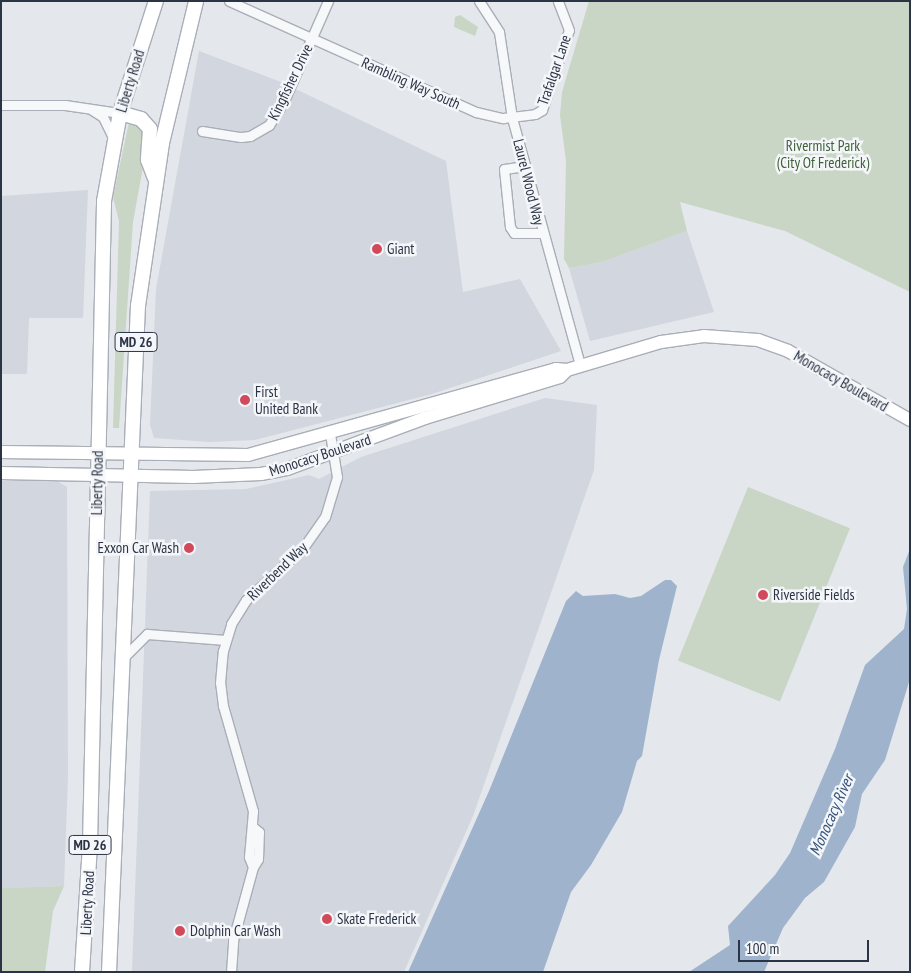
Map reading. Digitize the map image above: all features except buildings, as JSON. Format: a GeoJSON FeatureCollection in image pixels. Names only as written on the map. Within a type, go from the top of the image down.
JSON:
{"type":"FeatureCollection","features":[{"type":"Feature","properties":{"kind":"main road","name":"Liberty Road"},"geometry":{"type":"LineString","coordinates":[[82,972],[90,845],[101,238],[114,140],[120,113],[156,1]]}},
{"type":"Feature","properties":{"kind":"main road","name":"Liberty Road"},"geometry":{"type":"LineString","coordinates":[[110,965],[129,475],[138,306],[156,179],[173,93],[196,1]]}},
{"type":"Feature","properties":{"kind":"main road"},"geometry":{"type":"LineString","coordinates":[[120,113],[141,119],[150,129],[148,160],[156,179]]}},
{"type":"Feature","properties":{"kind":"main road","name":"Monocacy Boulevard"},"geometry":{"type":"LineString","coordinates":[[1,473],[247,476],[287,469],[433,416],[560,377],[567,370],[580,365],[681,338],[727,336],[758,340],[788,351],[910,420]]}},
{"type":"Feature","properties":{"kind":"main road","name":"Monocacy Boulevard"},"geometry":{"type":"LineString","coordinates":[[1,452],[248,455],[330,434],[556,369],[567,370]]}},
{"type":"Feature","properties":{"kind":"main road"},"geometry":{"type":"LineString","coordinates":[[110,965],[116,972]]}},
{"type":"Feature","properties":{"kind":"street","name":"Rambling Way South"},"geometry":{"type":"LineString","coordinates":[[229,1],[476,112],[512,118]]}},
{"type":"Feature","properties":{"kind":"street","name":"Kingfisher Drive"},"geometry":{"type":"LineString","coordinates":[[202,130],[241,137],[255,134],[269,125],[312,39],[328,1]]}},
{"type":"Feature","properties":{"kind":"street","name":"Laurel Wood Way"},"geometry":{"type":"LineString","coordinates":[[479,1],[499,32],[512,118],[542,233],[580,365]]}},
{"type":"Feature","properties":{"kind":"street","name":"Trafalgar Lane"},"geometry":{"type":"LineString","coordinates":[[512,118],[535,114],[542,110],[569,30],[558,1]]}},
{"type":"Feature","properties":{"kind":"street"},"geometry":{"type":"LineString","coordinates":[[1,105],[90,108],[120,113]]}},
{"type":"Feature","properties":{"kind":"street"},"geometry":{"type":"LineString","coordinates":[[90,108],[103,118],[114,140]]}},
{"type":"Feature","properties":{"kind":"street"},"geometry":{"type":"LineString","coordinates":[[525,166],[504,169],[510,227],[514,233],[542,233]]}},
{"type":"Feature","properties":{"kind":"street","name":"Riverbend Way"},"geometry":{"type":"LineString","coordinates":[[231,972],[233,940],[253,867],[249,857],[253,811],[220,683],[226,640],[246,600],[303,548],[320,525],[335,489],[337,472],[330,434]]}},
{"type":"Feature","properties":{"kind":"street"},"geometry":{"type":"LineString","coordinates":[[122,659],[147,634],[226,640]]}},
{"type":"Feature","properties":{"kind":"shaded area"},"geometry":{"type":"Polygon","coordinates":[[[199,51],[281,82],[446,161],[463,292],[520,279],[561,351],[432,394],[255,440],[209,442],[154,438],[150,425],[156,289],[199,51]]]}},
{"type":"Feature","properties":{"kind":"shaded area"},"geometry":{"type":"Polygon","coordinates":[[[88,190],[83,318],[29,318],[27,374],[1,374],[1,196],[88,190]]]}},
{"type":"Feature","properties":{"kind":"shaded area"},"geometry":{"type":"Polygon","coordinates":[[[687,231],[714,312],[590,341],[569,268],[602,262],[687,231]]]}},
{"type":"Feature","properties":{"kind":"shaded area"},"geometry":{"type":"Polygon","coordinates":[[[545,398],[597,405],[594,470],[473,816],[404,972],[132,972],[150,491],[246,489],[309,475],[319,479],[361,457],[545,398]]]}},
{"type":"Feature","properties":{"kind":"shaded area"},"geometry":{"type":"Polygon","coordinates":[[[1,481],[57,481],[67,487],[68,777],[64,886],[1,888],[1,481]]]}},
{"type":"Feature","properties":{"kind":"green space","name":"Rivermist Park (City Of Frederick)"},"geometry":{"type":"Polygon","coordinates":[[[589,1],[910,1],[910,292],[785,231],[680,202],[687,231],[602,262],[569,268],[564,259],[566,161],[560,115],[562,92],[589,1]]]}},
{"type":"Feature","properties":{"kind":"green space"},"geometry":{"type":"Polygon","coordinates":[[[460,15],[478,27],[475,36],[454,27],[455,17],[460,15]]]}},
{"type":"Feature","properties":{"kind":"green space"},"geometry":{"type":"Polygon","coordinates":[[[129,122],[141,125],[147,145],[133,222],[119,428],[113,428],[119,221],[113,197],[129,122]]]}},
{"type":"Feature","properties":{"kind":"green space","name":"Riverside Fields"},"geometry":{"type":"Polygon","coordinates":[[[748,487],[850,528],[780,702],[678,660],[748,487]]]}},
{"type":"Feature","properties":{"kind":"green space"},"geometry":{"type":"Polygon","coordinates":[[[64,886],[53,911],[45,972],[1,972],[1,888],[64,886]]]}},
{"type":"Feature","properties":{"kind":"water","name":"Monocacy River"},"geometry":{"type":"Polygon","coordinates":[[[910,549],[910,679],[885,760],[862,794],[855,827],[824,882],[805,898],[783,928],[764,972],[689,972],[730,945],[728,926],[775,875],[790,853],[835,749],[865,665],[904,629],[907,609],[903,567],[910,549]]]}},
{"type":"Feature","properties":{"kind":"water"},"geometry":{"type":"Polygon","coordinates":[[[665,580],[671,580],[677,586],[659,660],[642,756],[637,761],[622,812],[591,865],[571,892],[543,972],[408,972],[489,791],[566,601],[576,591],[583,596],[615,594],[630,598],[641,596],[665,580]]]}},
{"type":"Feature","properties":{"kind":"place","name":"Giant"},"geometry":{"type":"Point","coordinates":[377,249]}},
{"type":"Feature","properties":{"kind":"place","name":"First United Bank"},"geometry":{"type":"Point","coordinates":[245,400]}},
{"type":"Feature","properties":{"kind":"place","name":"Exxon Car Wash"},"geometry":{"type":"Point","coordinates":[189,548]}},
{"type":"Feature","properties":{"kind":"place","name":"Riverside Fields"},"geometry":{"type":"Point","coordinates":[763,595]}},
{"type":"Feature","properties":{"kind":"place","name":"Skate Frederick"},"geometry":{"type":"Point","coordinates":[327,919]}},
{"type":"Feature","properties":{"kind":"place","name":"Dolphin Car Wash"},"geometry":{"type":"Point","coordinates":[180,931]}}]}
